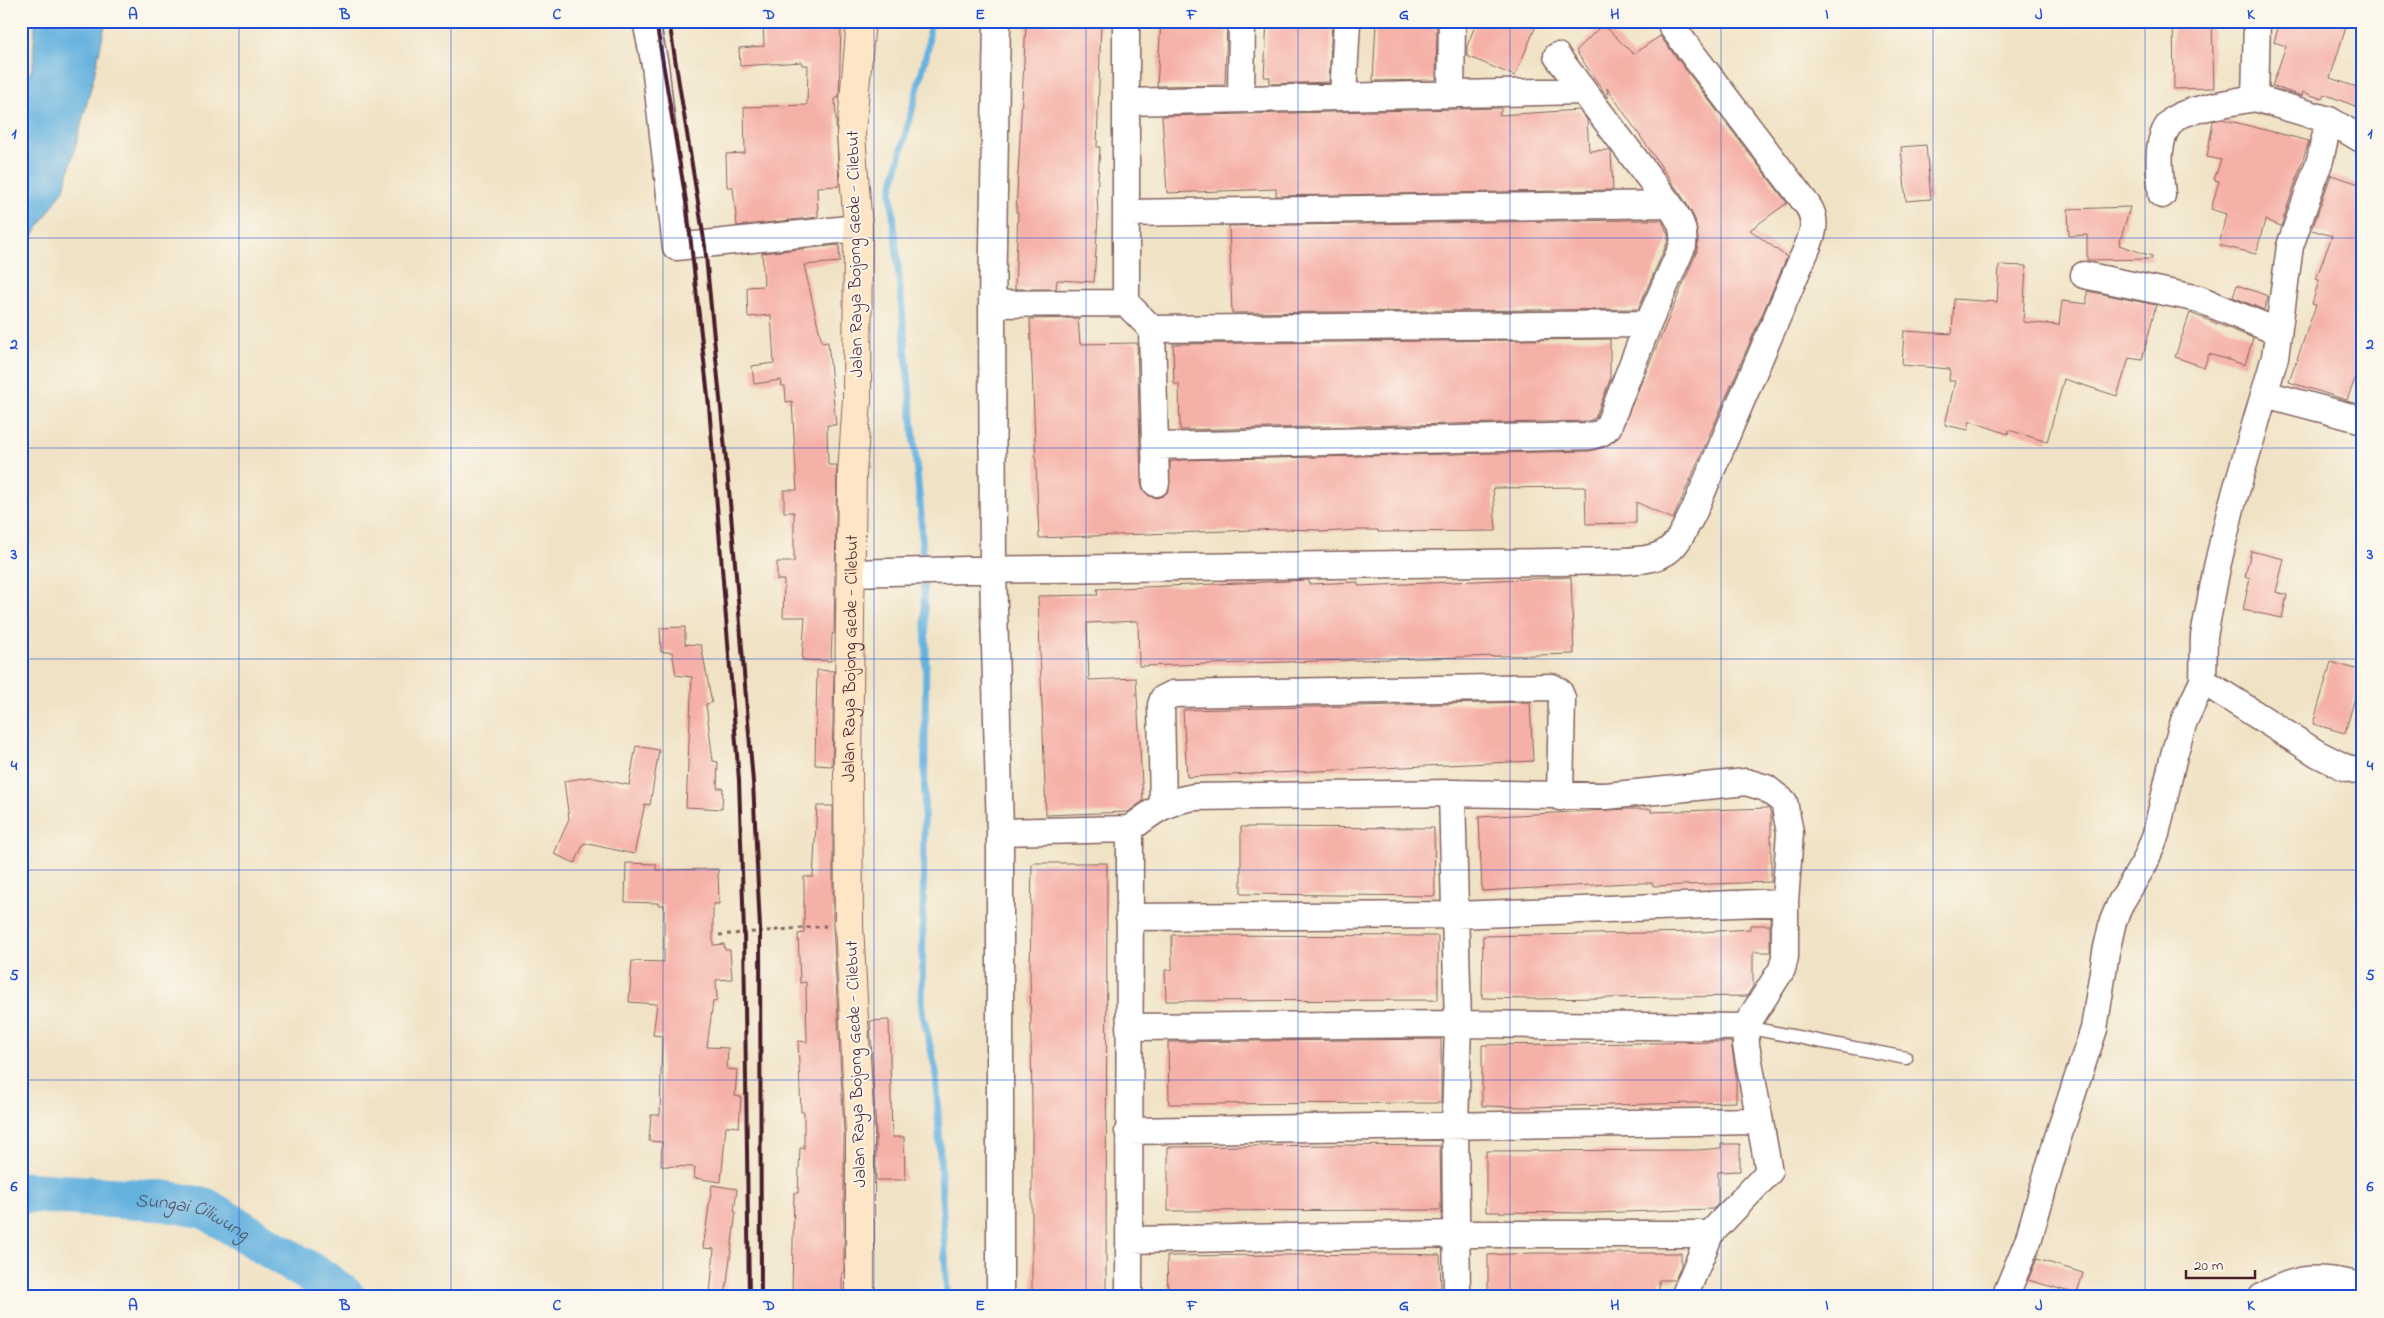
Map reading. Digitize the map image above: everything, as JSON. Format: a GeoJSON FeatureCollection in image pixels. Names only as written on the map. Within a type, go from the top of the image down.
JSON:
{"type":"FeatureCollection","features":[{"type":"Feature","properties":{"kind":"main road","name":"Jalan Raya Bojong Gede - Cilebut"},"geometry":{"type":"LineString","coordinates":[[860,1297],[860,1133],[849,924],[848,765],[852,474],[857,399],[858,228],[851,134],[861,21]]}},
{"type":"Feature","properties":{"kind":"street"},"geometry":{"type":"LineString","coordinates":[[646,21],[655,66],[676,247],[858,228]]}},
{"type":"Feature","properties":{"kind":"street"},"geometry":{"type":"LineString","coordinates":[[997,21],[992,304],[993,570],[1000,832],[1000,1297]]}},
{"type":"Feature","properties":{"kind":"street"},"geometry":{"type":"LineString","coordinates":[[1126,21],[1126,303],[1152,329],[1156,483]]}},
{"type":"Feature","properties":{"kind":"street"},"geometry":{"type":"LineString","coordinates":[[1241,99],[1242,21]]}},
{"type":"Feature","properties":{"kind":"street"},"geometry":{"type":"LineString","coordinates":[[1344,97],[1347,21]]}},
{"type":"Feature","properties":{"kind":"street"},"geometry":{"type":"LineString","coordinates":[[1450,94],[1452,21]]}},
{"type":"Feature","properties":{"kind":"street"},"geometry":{"type":"LineString","coordinates":[[2255,98],[2257,21]]}},
{"type":"Feature","properties":{"kind":"street"},"geometry":{"type":"LineString","coordinates":[[851,573],[1624,561],[1644,560],[1666,554],[1680,538],[1694,511],[1800,264],[1814,222],[1814,214],[1672,27]]}},
{"type":"Feature","properties":{"kind":"street"},"geometry":{"type":"LineString","coordinates":[[1155,446],[1590,436],[1601,433],[1608,427],[1613,419],[1648,324],[1683,245],[1684,232],[1681,222],[1669,204],[1557,56]]}},
{"type":"Feature","properties":{"kind":"street"},"geometry":{"type":"LineString","coordinates":[[1126,102],[1582,91]]}},
{"type":"Feature","properties":{"kind":"street"},"geometry":{"type":"LineString","coordinates":[[2162,195],[2159,161],[2166,132],[2173,119],[2186,113],[2255,98],[2329,120],[2363,140]]}},
{"type":"Feature","properties":{"kind":"street"},"geometry":{"type":"LineString","coordinates":[[2005,1297],[2028,1241],[2057,1140],[2094,1029],[2106,952],[2113,921],[2121,902],[2145,862],[2156,834],[2176,747],[2184,721],[2203,682],[2204,636],[2218,567],[2250,439],[2265,394],[2278,332],[2290,246],[2320,160],[2329,120]]}},
{"type":"Feature","properties":{"kind":"street"},"geometry":{"type":"LineString","coordinates":[[1126,213],[1669,204]]}},
{"type":"Feature","properties":{"kind":"street"},"geometry":{"type":"LineString","coordinates":[[2084,275],[2200,299],[2278,332]]}},
{"type":"Feature","properties":{"kind":"street"},"geometry":{"type":"LineString","coordinates":[[992,304],[1126,303]]}},
{"type":"Feature","properties":{"kind":"street"},"geometry":{"type":"LineString","coordinates":[[1152,329],[1648,324]]}},
{"type":"Feature","properties":{"kind":"street"},"geometry":{"type":"LineString","coordinates":[[2265,394],[2363,420]]}},
{"type":"Feature","properties":{"kind":"street"},"geometry":{"type":"LineString","coordinates":[[2203,682],[2318,754],[2344,767],[2363,772]]}},
{"type":"Feature","properties":{"kind":"street"},"geometry":{"type":"LineString","coordinates":[[1162,805],[1161,706],[1166,697],[1183,693],[1552,687],[1559,691],[1562,698],[1560,797]]}},
{"type":"Feature","properties":{"kind":"street"},"geometry":{"type":"LineString","coordinates":[[1000,832],[1130,829],[1162,805],[1172,801],[1194,798],[1452,793],[1560,797],[1606,796],[1746,782],[1766,788],[1784,802],[1790,832],[1785,902],[1786,940],[1782,969],[1745,1027],[1746,1045],[1769,1172],[1710,1234],[1684,1297]]}},
{"type":"Feature","properties":{"kind":"street"},"geometry":{"type":"LineString","coordinates":[[1452,793],[1458,1024],[1456,1125],[1457,1297]]}},
{"type":"Feature","properties":{"kind":"street"},"geometry":{"type":"LineString","coordinates":[[1129,1297],[1130,829]]}},
{"type":"Feature","properties":{"kind":"street"},"geometry":{"type":"LineString","coordinates":[[1130,917],[1456,915],[1785,902]]}},
{"type":"Feature","properties":{"kind":"street"},"geometry":{"type":"LineString","coordinates":[[1129,1027],[1458,1024],[1745,1027]]}},
{"type":"Feature","properties":{"kind":"street"},"geometry":{"type":"LineString","coordinates":[[1128,1131],[1759,1121]]}},
{"type":"Feature","properties":{"kind":"street"},"geometry":{"type":"LineString","coordinates":[[1129,1240],[1457,1234],[1710,1234]]}},
{"type":"Feature","properties":{"kind":"street"},"geometry":{"type":"LineString","coordinates":[[2262,1297],[2294,1282],[2320,1278],[2363,1286]]}},
{"type":"Feature","properties":{"kind":"lane"},"geometry":{"type":"LineString","coordinates":[[1745,1027],[1906,1058]]}},
{"type":"Feature","properties":{"kind":"path"},"geometry":{"type":"LineString","coordinates":[[719,935],[798,929]]}},
{"type":"Feature","properties":{"kind":"water"},"geometry":{"type":"Polygon","coordinates":[[[35,21],[106,21],[93,80],[64,189],[21,253],[21,94],[33,66],[35,21]]]}},
{"type":"Feature","properties":{"kind":"building"},"geometry":{"type":"Polygon","coordinates":[[[763,21],[815,21],[815,25],[841,28],[839,95],[838,98],[835,98],[839,186],[817,187],[818,217],[737,226],[733,187],[727,187],[726,154],[745,153],[744,107],[807,105],[808,65],[802,65],[802,62],[740,66],[739,48],[764,46],[763,21]]]}},
{"type":"Feature","properties":{"kind":"building"},"geometry":{"type":"Polygon","coordinates":[[[1071,21],[1101,21],[1097,147],[1100,147],[1094,282],[1057,280],[1056,289],[1015,289],[1018,212],[1016,212],[1026,23],[1070,25],[1071,21]]]}},
{"type":"Feature","properties":{"kind":"building"},"geometry":{"type":"Polygon","coordinates":[[[1161,21],[1227,21],[1225,85],[1157,86],[1161,21]]]}},
{"type":"Feature","properties":{"kind":"building"},"geometry":{"type":"Polygon","coordinates":[[[1267,21],[1332,21],[1329,82],[1269,84],[1270,77],[1264,77],[1267,21]]]}},
{"type":"Feature","properties":{"kind":"building"},"geometry":{"type":"Polygon","coordinates":[[[1376,21],[1437,21],[1436,80],[1373,81],[1376,21]]]}},
{"type":"Feature","properties":{"kind":"building"},"geometry":{"type":"Polygon","coordinates":[[[1477,21],[1538,21],[1515,76],[1467,56],[1467,46],[1477,21]]]}},
{"type":"Feature","properties":{"kind":"building"},"geometry":{"type":"Polygon","coordinates":[[[2173,21],[2212,21],[2214,88],[2174,89],[2173,21]]]}},
{"type":"Feature","properties":{"kind":"building"},"geometry":{"type":"Polygon","coordinates":[[[2280,21],[2348,21],[2330,78],[2363,89],[2363,109],[2324,94],[2322,99],[2303,92],[2302,96],[2272,86],[2286,46],[2274,42],[2280,21]]]}},
{"type":"Feature","properties":{"kind":"building"},"geometry":{"type":"Polygon","coordinates":[[[1603,24],[1633,54],[1660,36],[1787,203],[1750,230],[1787,257],[1673,519],[1636,502],[1636,523],[1586,524],[1585,487],[1493,488],[1496,531],[1378,532],[1378,530],[1359,530],[1320,532],[1320,530],[1281,529],[1039,538],[1030,319],[1078,318],[1080,344],[1137,343],[1141,483],[1144,491],[1149,496],[1156,498],[1163,496],[1169,491],[1170,462],[1180,460],[1590,451],[1605,447],[1618,438],[1697,251],[1698,238],[1695,219],[1685,201],[1607,88],[1608,98],[1576,51],[1603,24]]]}},
{"type":"Feature","properties":{"kind":"building"},"geometry":{"type":"Polygon","coordinates":[[[1502,108],[1499,115],[1579,110],[1587,120],[1589,151],[1609,150],[1611,152],[1613,190],[1276,196],[1276,189],[1167,193],[1162,116],[1502,108]]]}},
{"type":"Feature","properties":{"kind":"building"},"geometry":{"type":"Polygon","coordinates":[[[2222,119],[2309,141],[2281,226],[2265,220],[2256,254],[2219,245],[2226,214],[2211,209],[2219,181],[2214,180],[2221,160],[2207,157],[2213,121],[2222,119]]]}},
{"type":"Feature","properties":{"kind":"building"},"geometry":{"type":"Polygon","coordinates":[[[1926,145],[1931,199],[1906,201],[1901,147],[1926,145]]]}},
{"type":"Feature","properties":{"kind":"building"},"geometry":{"type":"Polygon","coordinates":[[[2331,175],[2363,185],[2363,358],[2347,400],[2289,382],[2316,305],[2312,304],[2319,280],[2316,279],[2332,236],[2312,230],[2331,175]]]}},
{"type":"Feature","properties":{"kind":"building"},"geometry":{"type":"Polygon","coordinates":[[[2130,207],[2119,245],[2152,256],[2152,259],[2087,260],[2087,235],[2069,236],[2068,209],[2130,207]]]}},
{"type":"Feature","properties":{"kind":"building"},"geometry":{"type":"Polygon","coordinates":[[[1662,220],[1668,235],[1668,241],[1638,309],[1232,313],[1229,226],[1662,220]]]}},
{"type":"Feature","properties":{"kind":"building"},"geometry":{"type":"Polygon","coordinates":[[[839,245],[840,262],[804,265],[822,343],[828,342],[836,425],[827,425],[828,465],[837,465],[834,634],[832,634],[831,661],[802,660],[805,617],[783,617],[784,580],[777,580],[777,562],[794,562],[794,512],[784,512],[784,490],[797,490],[792,401],[786,402],[785,386],[782,386],[781,380],[754,384],[752,366],[774,363],[771,315],[748,317],[747,287],[764,286],[762,253],[839,245]]]}},
{"type":"Feature","properties":{"kind":"building"},"geometry":{"type":"Polygon","coordinates":[[[1999,265],[2026,266],[2023,322],[2059,325],[2062,301],[2087,304],[2087,291],[2156,305],[2142,360],[2129,358],[2117,396],[2064,379],[2047,442],[2009,430],[2008,434],[1970,421],[1968,430],[1945,425],[1955,381],[1949,381],[1950,369],[1902,365],[1904,331],[1952,334],[1954,299],[1997,302],[1999,265]]]}},
{"type":"Feature","properties":{"kind":"building"},"geometry":{"type":"Polygon","coordinates":[[[2237,285],[2268,296],[2264,310],[2233,297],[2237,285]]]}},
{"type":"Feature","properties":{"kind":"building"},"geometry":{"type":"Polygon","coordinates":[[[2190,313],[2253,338],[2245,365],[2209,354],[2204,367],[2175,357],[2190,313]]]}},
{"type":"Feature","properties":{"kind":"building"},"geometry":{"type":"Polygon","coordinates":[[[1610,339],[1610,380],[1595,418],[1588,421],[1180,430],[1179,384],[1174,384],[1173,344],[1610,339]]]}},
{"type":"Feature","properties":{"kind":"building"},"geometry":{"type":"Polygon","coordinates":[[[2251,551],[2284,559],[2276,592],[2287,595],[2282,618],[2243,610],[2250,578],[2245,577],[2251,551]]]}},
{"type":"Feature","properties":{"kind":"building"},"geometry":{"type":"Polygon","coordinates":[[[1571,577],[1574,654],[1139,666],[1138,621],[1087,623],[1089,680],[1136,678],[1143,801],[1128,812],[1046,815],[1038,596],[1098,595],[1097,589],[1309,580],[1309,584],[1358,582],[1358,586],[1571,577]]]}},
{"type":"Feature","properties":{"kind":"building"},"geometry":{"type":"Polygon","coordinates":[[[685,627],[685,644],[701,645],[712,703],[706,704],[713,761],[718,762],[717,788],[723,788],[722,809],[686,807],[692,677],[676,675],[672,652],[661,652],[660,628],[685,627]]]}},
{"type":"Feature","properties":{"kind":"building"},"geometry":{"type":"Polygon","coordinates":[[[2331,662],[2363,671],[2363,696],[2356,694],[2345,733],[2313,724],[2331,662]]]}},
{"type":"Feature","properties":{"kind":"building"},"geometry":{"type":"Polygon","coordinates":[[[817,670],[834,671],[832,766],[815,765],[817,670]]]}},
{"type":"Feature","properties":{"kind":"building"},"geometry":{"type":"Polygon","coordinates":[[[1530,702],[1533,761],[1187,777],[1183,710],[1530,702]]]}},
{"type":"Feature","properties":{"kind":"building"},"geometry":{"type":"Polygon","coordinates":[[[636,746],[659,750],[650,805],[645,804],[634,854],[584,843],[575,863],[554,854],[569,819],[564,781],[590,777],[629,785],[636,746]]]}},
{"type":"Feature","properties":{"kind":"building"},"geometry":{"type":"Polygon","coordinates":[[[817,806],[833,806],[833,924],[844,1133],[844,1273],[842,1273],[842,1295],[792,1294],[794,1193],[798,1193],[800,1148],[804,1148],[804,1112],[801,1112],[798,1041],[807,1042],[806,982],[800,983],[798,934],[804,933],[804,877],[813,877],[817,806]]]}},
{"type":"Feature","properties":{"kind":"building"},"geometry":{"type":"Polygon","coordinates":[[[1768,808],[1771,813],[1771,882],[1653,886],[1653,883],[1629,883],[1482,891],[1479,817],[1628,809],[1651,809],[1651,812],[1768,808]]]}},
{"type":"Feature","properties":{"kind":"building"},"geometry":{"type":"Polygon","coordinates":[[[1241,827],[1434,828],[1435,896],[1241,894],[1241,827]]]}},
{"type":"Feature","properties":{"kind":"building"},"geometry":{"type":"Polygon","coordinates":[[[626,863],[656,864],[656,870],[718,869],[719,904],[713,904],[713,945],[724,944],[725,950],[730,950],[732,979],[716,980],[717,1001],[713,1002],[707,1047],[728,1048],[727,1069],[737,1070],[735,1096],[741,1097],[739,1127],[726,1126],[721,1182],[694,1178],[695,1167],[661,1166],[662,1142],[649,1141],[651,1115],[660,1115],[662,1036],[653,1035],[657,1004],[629,1002],[632,961],[664,962],[664,905],[658,905],[658,903],[625,902],[626,863]]]}},
{"type":"Feature","properties":{"kind":"building"},"geometry":{"type":"Polygon","coordinates":[[[1032,863],[1107,863],[1106,1297],[1032,1297],[1030,970],[1032,863]]]}},
{"type":"Feature","properties":{"kind":"building"},"geometry":{"type":"Polygon","coordinates":[[[1750,925],[1770,925],[1770,952],[1753,952],[1753,986],[1747,996],[1482,998],[1483,936],[1701,932],[1750,929],[1750,925]]]}},
{"type":"Feature","properties":{"kind":"building"},"geometry":{"type":"Polygon","coordinates":[[[1172,935],[1438,936],[1438,1000],[1166,1001],[1165,970],[1172,970],[1172,935]]]}},
{"type":"Feature","properties":{"kind":"building"},"geometry":{"type":"Polygon","coordinates":[[[889,1020],[892,1137],[904,1137],[905,1180],[876,1180],[876,1132],[870,1021],[889,1020]]]}},
{"type":"Feature","properties":{"kind":"building"},"geometry":{"type":"Polygon","coordinates":[[[1441,1039],[1441,1103],[1169,1104],[1168,1042],[1441,1039]]]}},
{"type":"Feature","properties":{"kind":"building"},"geometry":{"type":"Polygon","coordinates":[[[1731,1042],[1736,1075],[1736,1102],[1527,1107],[1482,1106],[1482,1045],[1731,1042]]]}},
{"type":"Feature","properties":{"kind":"building"},"geometry":{"type":"Polygon","coordinates":[[[1721,1144],[1740,1144],[1740,1171],[1718,1172],[1718,1204],[1713,1209],[1594,1213],[1486,1212],[1486,1151],[1698,1150],[1721,1148],[1721,1144]]]}},
{"type":"Feature","properties":{"kind":"building"},"geometry":{"type":"Polygon","coordinates":[[[1440,1146],[1441,1210],[1168,1211],[1168,1147],[1440,1146]]]}},
{"type":"Feature","properties":{"kind":"building"},"geometry":{"type":"Polygon","coordinates":[[[712,1185],[737,1189],[734,1211],[736,1212],[725,1297],[710,1296],[714,1249],[703,1248],[712,1185]]]}},
{"type":"Feature","properties":{"kind":"building"},"geometry":{"type":"Polygon","coordinates":[[[1534,1253],[1681,1253],[1681,1266],[1675,1280],[1659,1280],[1659,1297],[1488,1297],[1488,1255],[1534,1253]]]}},
{"type":"Feature","properties":{"kind":"building"},"geometry":{"type":"Polygon","coordinates":[[[1440,1255],[1441,1297],[1168,1297],[1167,1256],[1440,1255]]]}},
{"type":"Feature","properties":{"kind":"building"},"geometry":{"type":"Polygon","coordinates":[[[2037,1259],[2083,1273],[2077,1294],[2028,1280],[2037,1259]]]}},
{"type":"Feature","properties":{"kind":"waterway"},"geometry":{"type":"LineString","coordinates":[[930,21],[928,48],[891,191],[921,515],[926,647],[922,1011],[936,1071],[947,1297]]}},
{"type":"Feature","properties":{"kind":"waterway","name":"Sungai Ciliwung"},"geometry":{"type":"LineString","coordinates":[[21,1192],[165,1201],[205,1208],[321,1279],[345,1297]]}},
{"type":"Feature","properties":{"kind":"railway"},"geometry":{"type":"LineString","coordinates":[[656,21],[687,207],[709,406],[739,780],[744,933],[749,1297]]}},
{"type":"Feature","properties":{"kind":"railway"},"geometry":{"type":"LineString","coordinates":[[669,21],[705,246],[729,490],[753,782],[760,928],[761,1297]]}}]}
